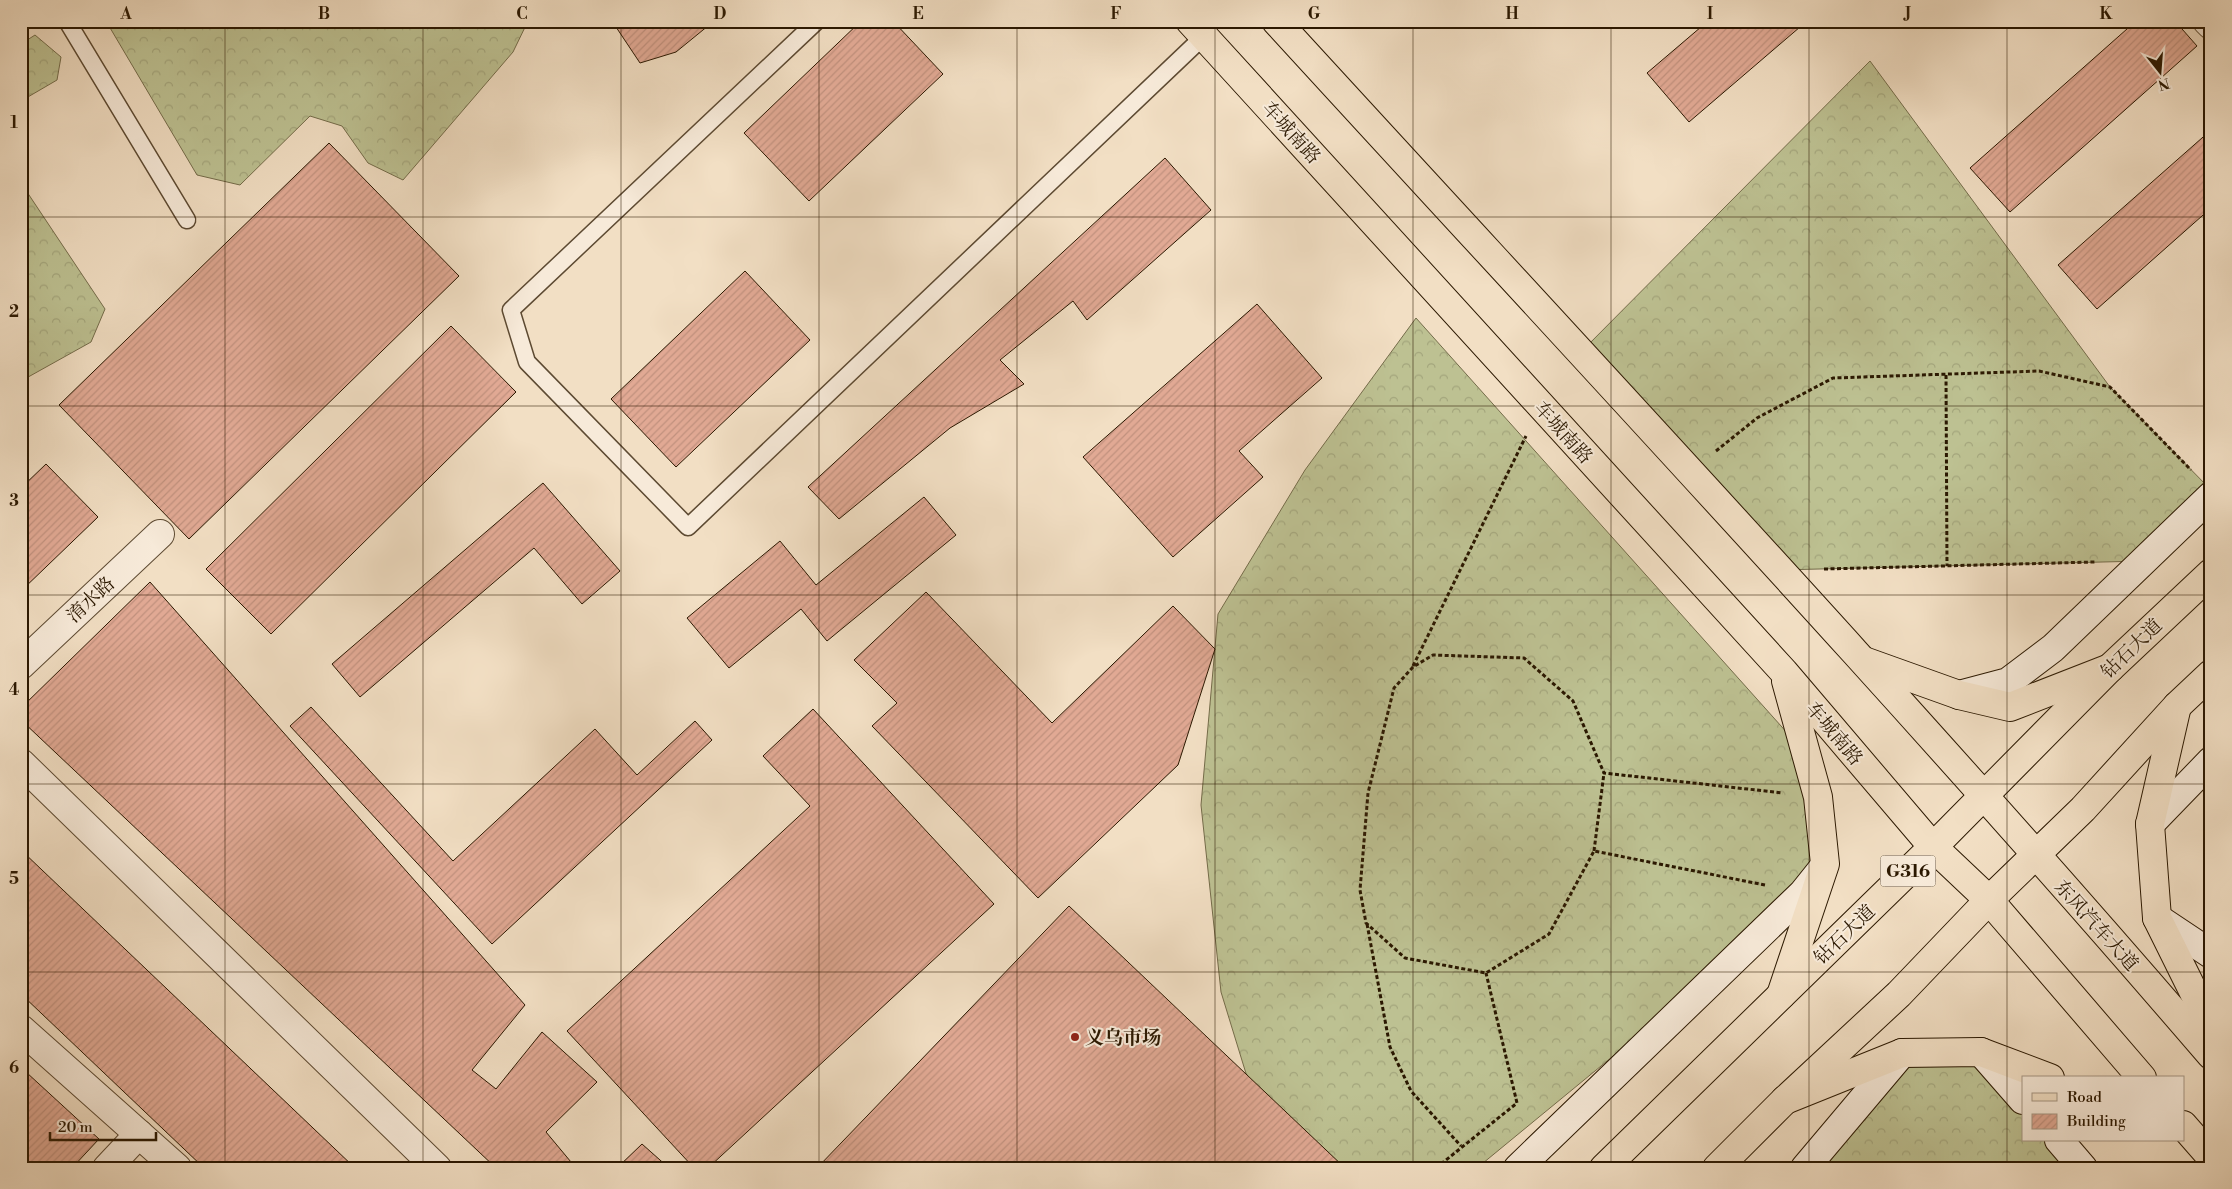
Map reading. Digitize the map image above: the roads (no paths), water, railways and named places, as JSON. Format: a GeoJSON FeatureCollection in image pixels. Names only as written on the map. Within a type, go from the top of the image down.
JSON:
{"type":"FeatureCollection","features":[{"type":"Feature","properties":{"kind":"main road"},"geometry":{"type":"LineString","coordinates":[[1276,21],[1862,660],[1982,796]]}},
{"type":"Feature","properties":{"kind":"main road","name":"车城南路"},"geometry":{"type":"LineString","coordinates":[[1197,29],[1784,672],[1933,847]]}},
{"type":"Feature","properties":{"kind":"main road","name":"钻石大道"},"geometry":{"type":"LineString","coordinates":[[1604,1168],[1933,847],[2110,668],[2211,573]]}},
{"type":"Feature","properties":{"kind":"main road"},"geometry":{"type":"LineString","coordinates":[[1862,660],[1958,695],[2010,707],[2110,668]]}},
{"type":"Feature","properties":{"kind":"main road"},"geometry":{"type":"LineString","coordinates":[[1781,995],[1826,864],[1818,797],[1784,672]]}},
{"type":"Feature","properties":{"kind":"main road"},"geometry":{"type":"LineString","coordinates":[[1717,1168],[1784,1100],[1899,994],[1989,900],[2083,810],[2176,706],[2211,674]]}},
{"type":"Feature","properties":{"kind":"main road"},"geometry":{"type":"LineString","coordinates":[[2176,706],[2150,824],[2157,918],[2211,1027]]}},
{"type":"Feature","properties":{"kind":"main road","name":"东风汽车大道"},"geometry":{"type":"LineString","coordinates":[[1982,796],[2117,946],[2211,1055]]}},
{"type":"Feature","properties":{"kind":"main road"},"geometry":{"type":"LineString","coordinates":[[1933,847],[1989,900],[2140,1076]]}},
{"type":"Feature","properties":{"kind":"main road"},"geometry":{"type":"LineString","coordinates":[[1784,1100],[1902,1053],[1981,1052],[2045,1076]]}},
{"type":"Feature","properties":{"kind":"main road"},"geometry":{"type":"LineString","coordinates":[[2184,1126],[2199,1147]]}},
{"type":"Feature","properties":{"kind":"street"},"geometry":{"type":"LineString","coordinates":[[2208,21],[2211,25]]}},
{"type":"Feature","properties":{"kind":"street"},"geometry":{"type":"LineString","coordinates":[[1958,695],[2008,682],[2053,648],[2143,561],[2204,486]]}},
{"type":"Feature","properties":{"kind":"street","name":"淯水路"},"geometry":{"type":"LineString","coordinates":[[21,665],[160,534]]}},
{"type":"Feature","properties":{"kind":"street"},"geometry":{"type":"LineString","coordinates":[[2150,824],[2211,761]]}},
{"type":"Feature","properties":{"kind":"street"},"geometry":{"type":"LineString","coordinates":[[21,763],[436,1168]]}},
{"type":"Feature","properties":{"kind":"street"},"geometry":{"type":"LineString","coordinates":[[1518,1168],[1804,893],[1826,864]]}},
{"type":"Feature","properties":{"kind":"street"},"geometry":{"type":"LineString","coordinates":[[2157,918],[2211,954]]}},
{"type":"Feature","properties":{"kind":"street"},"geometry":{"type":"LineString","coordinates":[[26,1042],[139,1134],[177,1168]]}},
{"type":"Feature","properties":{"kind":"street"},"geometry":{"type":"LineString","coordinates":[[1981,1052],[2022,1099]]}},
{"type":"Feature","properties":{"kind":"street"},"geometry":{"type":"LineString","coordinates":[[1805,1168],[1902,1053]]}},
{"type":"Feature","properties":{"kind":"street"},"geometry":{"type":"LineString","coordinates":[[107,1168],[139,1134]]}},
{"type":"Feature","properties":{"kind":"street"},"geometry":{"type":"LineString","coordinates":[[2061,1142],[2083,1168]]}},
{"type":"Feature","properties":{"kind":"lane"},"geometry":{"type":"LineString","coordinates":[[67,21],[187,220]]}},
{"type":"Feature","properties":{"kind":"lane"},"geometry":{"type":"LineString","coordinates":[[816,21],[511,310],[527,362],[688,527],[1197,29]]}},
{"type":"Feature","properties":{"kind":"place","name":"义乌市场"},"geometry":{"type":"Point","coordinates":[1075,1037]}}]}
